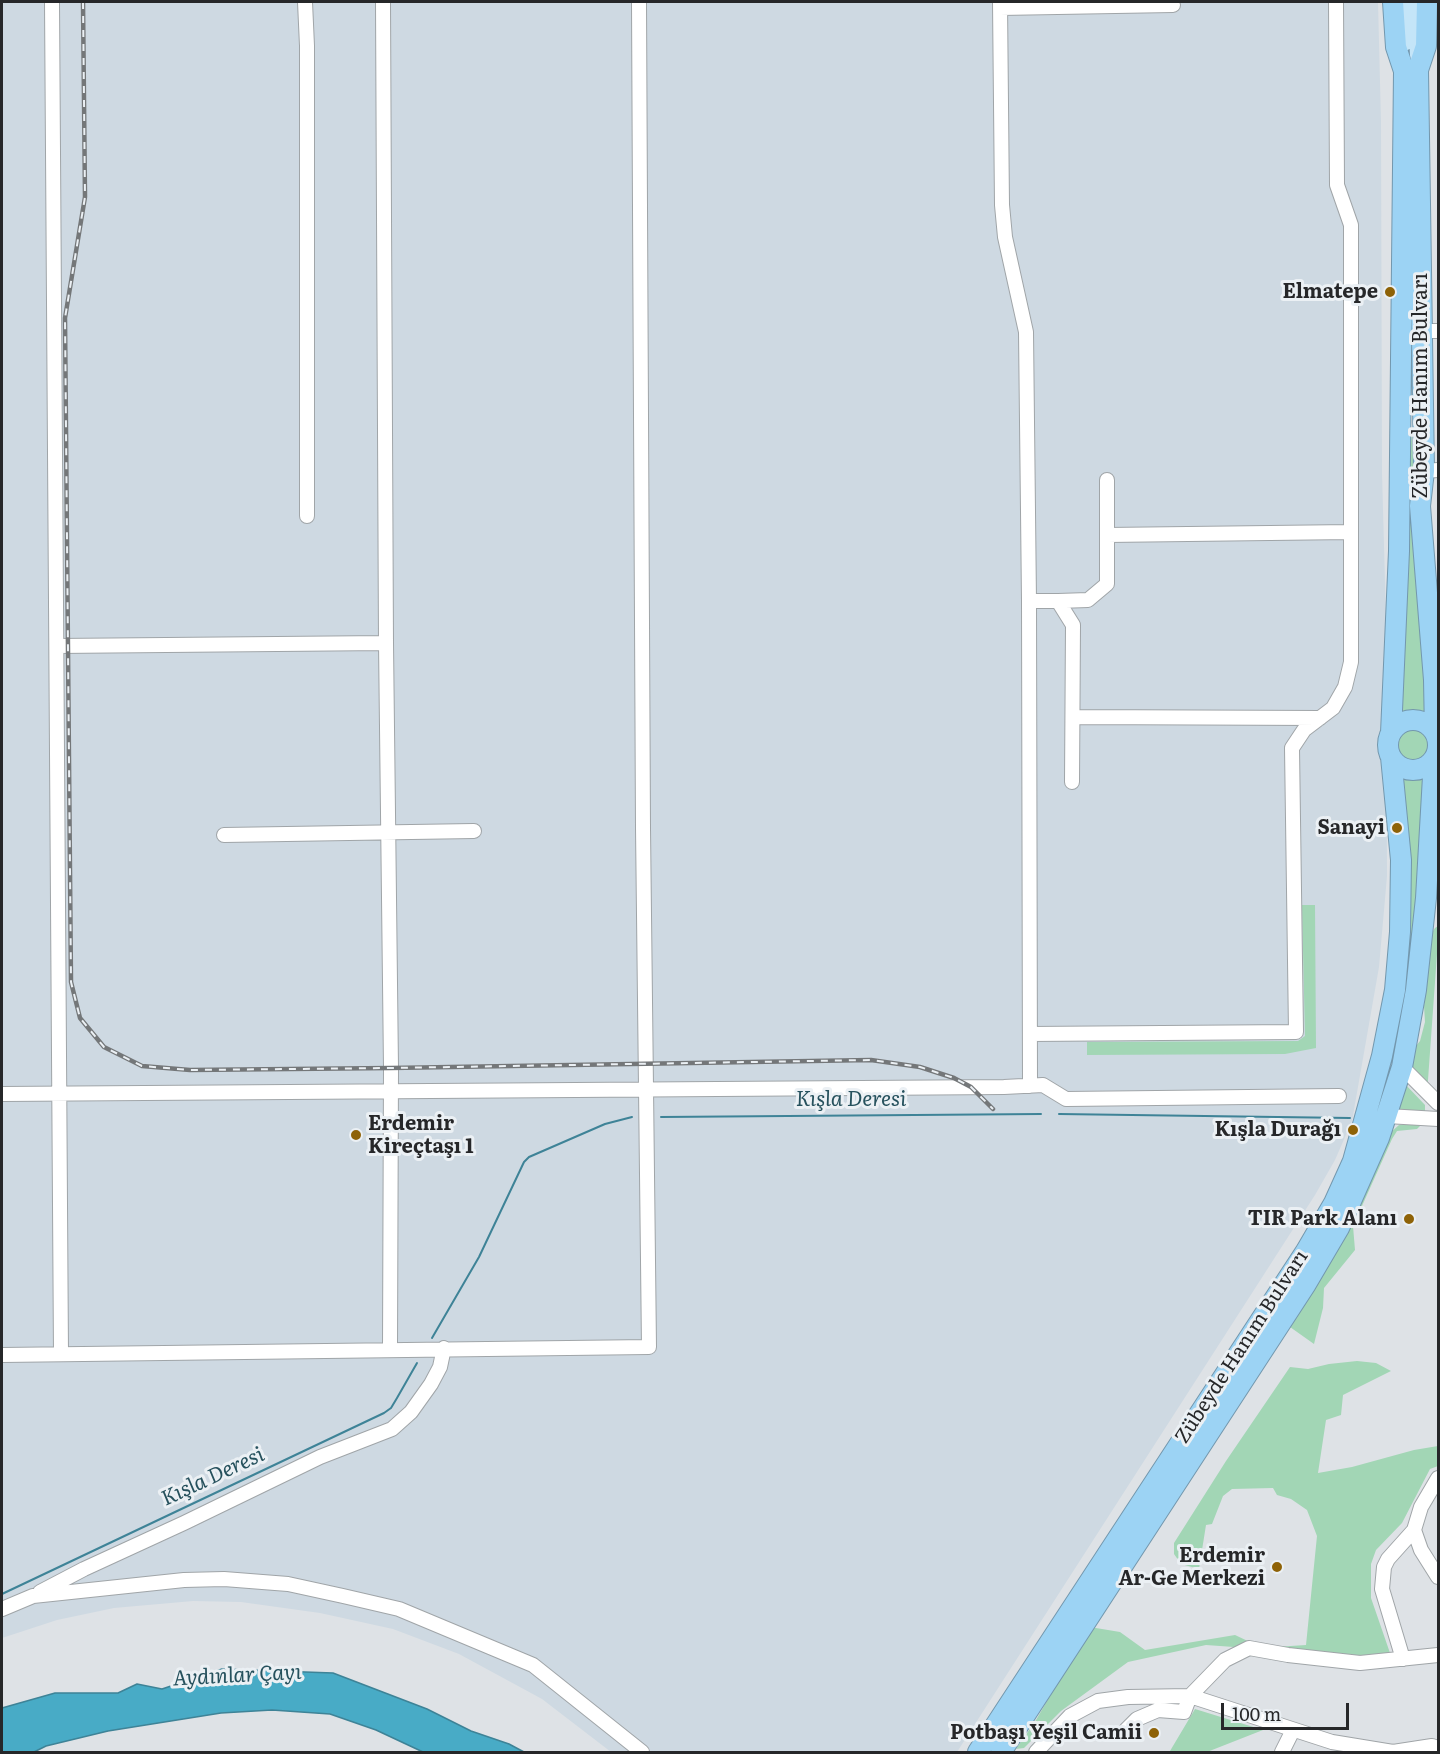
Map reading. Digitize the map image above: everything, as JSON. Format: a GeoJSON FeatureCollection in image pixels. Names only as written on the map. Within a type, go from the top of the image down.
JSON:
{"type":"FeatureCollection","features":[{"type":"Feature","properties":{"kind":"highway"},"geometry":{"type":"LineString","coordinates":[[1410,2],[1432,44],[1411,70],[1396,47],[1410,2]]}},
{"type":"Feature","properties":{"kind":"highway","name":"Zübeyde Hanım Bulvarı"},"geometry":{"type":"LineString","coordinates":[[1001,1752],[1306,1284],[1339,1228],[1379,1138],[1402,1067],[1416,990],[1424,922],[1432,824],[1434,759],[1438,746],[1435,733],[1434,680],[1420,506],[1431,471],[1430,331],[1411,70]]}},
{"type":"Feature","properties":{"kind":"highway","name":"Zübeyde Hanım Bulvarı"},"geometry":{"type":"LineString","coordinates":[[978,1752],[1306,1251],[1334,1203],[1353,1161],[1383,1056],[1395,990],[1400,932],[1401,860],[1388,741],[1391,733],[1400,551],[1411,70]]}},
{"type":"Feature","properties":{"kind":"highway"},"geometry":{"type":"LineString","coordinates":[[1391,733],[1395,727],[1409,720],[1424,722],[1435,733]]}},
{"type":"Feature","properties":{"kind":"highway"},"geometry":{"type":"LineString","coordinates":[[1391,756],[1396,763],[1412,770],[1428,765],[1434,759]]}},
{"type":"Feature","properties":{"kind":"street"},"geometry":{"type":"LineString","coordinates":[[52,2],[61,1354]]}},
{"type":"Feature","properties":{"kind":"street"},"geometry":{"type":"LineString","coordinates":[[305,2],[308,46],[308,516]]}},
{"type":"Feature","properties":{"kind":"street"},"geometry":{"type":"LineString","coordinates":[[383,2],[391,1092],[390,1349]]}},
{"type":"Feature","properties":{"kind":"street"},"geometry":{"type":"LineString","coordinates":[[2,1355],[649,1347],[639,2]]}},
{"type":"Feature","properties":{"kind":"street"},"geometry":{"type":"LineString","coordinates":[[1030,1034],[1296,1032],[1292,748],[1305,730],[1333,708],[1344,687],[1352,662],[1352,225],[1336,185],[1336,2]]}},
{"type":"Feature","properties":{"kind":"street"},"geometry":{"type":"LineString","coordinates":[[1030,1086],[1026,332],[1005,237],[1002,205],[1000,5],[1173,5]]}},
{"type":"Feature","properties":{"kind":"street"},"geometry":{"type":"LineString","coordinates":[[1029,601],[1088,600],[1107,584],[1107,480]]}},
{"type":"Feature","properties":{"kind":"street"},"geometry":{"type":"LineString","coordinates":[[1107,534],[1351,532]]}},
{"type":"Feature","properties":{"kind":"street"},"geometry":{"type":"LineString","coordinates":[[1058,601],[1072,625],[1074,717],[1072,782]]}},
{"type":"Feature","properties":{"kind":"street"},"geometry":{"type":"LineString","coordinates":[[57,646],[386,643]]}},
{"type":"Feature","properties":{"kind":"street"},"geometry":{"type":"LineString","coordinates":[[1074,717],[1320,718]]}},
{"type":"Feature","properties":{"kind":"street"},"geometry":{"type":"LineString","coordinates":[[224,835],[474,831]]}},
{"type":"Feature","properties":{"kind":"street"},"geometry":{"type":"LineString","coordinates":[[1402,1067],[1438,1103]]}},
{"type":"Feature","properties":{"kind":"street"},"geometry":{"type":"LineString","coordinates":[[2,1094],[1043,1085],[1066,1099],[1340,1096]]}},
{"type":"Feature","properties":{"kind":"street"},"geometry":{"type":"LineString","coordinates":[[1387,1116],[1438,1119]]}},
{"type":"Feature","properties":{"kind":"street"},"geometry":{"type":"LineString","coordinates":[[2,1609],[320,1457],[392,1429],[411,1412],[431,1384],[440,1367],[444,1348]]}},
{"type":"Feature","properties":{"kind":"street"},"geometry":{"type":"LineString","coordinates":[[1403,1659],[1382,1589],[1384,1567],[1388,1559],[1414,1530],[1421,1507],[1438,1478]]}},
{"type":"Feature","properties":{"kind":"street"},"geometry":{"type":"LineString","coordinates":[[1414,1530],[1421,1550],[1438,1577]]}},
{"type":"Feature","properties":{"kind":"street"},"geometry":{"type":"LineString","coordinates":[[33,1596],[183,1580],[224,1579],[288,1584],[399,1609],[533,1665],[642,1752]]}},
{"type":"Feature","properties":{"kind":"street"},"geometry":{"type":"LineString","coordinates":[[1126,1730],[1137,1719],[1158,1710],[1184,1712],[1190,1696],[1225,1660],[1249,1648],[1360,1663],[1438,1654]]}},
{"type":"Feature","properties":{"kind":"street"},"geometry":{"type":"LineString","coordinates":[[1036,1752],[1070,1716],[1098,1701],[1128,1697],[1190,1696],[1332,1742],[1393,1752],[1432,1746],[1438,1748]]}},
{"type":"Feature","properties":{"kind":"street"},"geometry":{"type":"LineString","coordinates":[[1286,1749],[1293,1730]]}},
{"type":"Feature","properties":{"kind":"shaded area"},"geometry":{"type":"Polygon","coordinates":[[[2,2],[1378,2],[1387,876],[1379,967],[1352,1121],[1335,1160],[1315,1195],[957,1752],[611,1752],[542,1699],[459,1654],[393,1629],[320,1613],[241,1602],[193,1601],[114,1608],[57,1620],[2,1638],[2,2]]]}},
{"type":"Feature","properties":{"kind":"green space"},"geometry":{"type":"Polygon","coordinates":[[[1411,426],[1430,719],[1415,715],[1400,719],[1411,426]]]}},
{"type":"Feature","properties":{"kind":"green space"},"geometry":{"type":"Polygon","coordinates":[[[1413,729],[1424,734],[1429,745],[1424,756],[1413,761],[1402,756],[1397,745],[1402,734],[1413,729]]]}},
{"type":"Feature","properties":{"kind":"green space"},"geometry":{"type":"Polygon","coordinates":[[[1398,772],[1418,774],[1429,772],[1412,948],[1396,1043],[1406,948],[1398,772]]]}},
{"type":"Feature","properties":{"kind":"green space"},"geometry":{"type":"Polygon","coordinates":[[[1302,905],[1315,905],[1316,1048],[1285,1054],[1087,1055],[1087,1042],[1298,1041],[1305,1036],[1302,905]]]}},
{"type":"Feature","properties":{"kind":"green space"},"geometry":{"type":"Polygon","coordinates":[[[1438,926],[1427,1094],[1411,1069],[1412,1051],[1420,1041],[1425,1022],[1424,1006],[1430,936],[1438,926]]]}},
{"type":"Feature","properties":{"kind":"green space"},"geometry":{"type":"Polygon","coordinates":[[[1405,1084],[1425,1105],[1425,1114],[1395,1111],[1405,1084]]]}},
{"type":"Feature","properties":{"kind":"green space"},"geometry":{"type":"Polygon","coordinates":[[[1399,1125],[1421,1125],[1417,1129],[1397,1131],[1392,1139],[1353,1226],[1355,1250],[1324,1288],[1323,1308],[1314,1344],[1288,1324],[1352,1221],[1390,1133],[1399,1125]]]}},
{"type":"Feature","properties":{"kind":"green space"},"geometry":{"type":"Polygon","coordinates":[[[1357,1361],[1376,1363],[1391,1371],[1343,1395],[1341,1415],[1326,1420],[1318,1473],[1438,1446],[1438,1466],[1430,1469],[1402,1523],[1376,1550],[1371,1564],[1371,1598],[1390,1653],[1360,1656],[1206,1645],[1128,1662],[1061,1711],[1024,1748],[1016,1749],[1036,1720],[1090,1627],[1120,1632],[1145,1650],[1235,1635],[1252,1643],[1275,1647],[1306,1645],[1317,1536],[1307,1510],[1291,1499],[1277,1495],[1273,1488],[1232,1489],[1223,1496],[1212,1524],[1206,1525],[1199,1569],[1181,1564],[1174,1554],[1174,1543],[1290,1367],[1308,1369],[1357,1361]]]}},
{"type":"Feature","properties":{"kind":"green space"},"geometry":{"type":"Polygon","coordinates":[[[1195,1709],[1263,1730],[1207,1752],[1170,1751],[1195,1709]]]}},
{"type":"Feature","properties":{"kind":"water","name":"Aydınlar Çayı"},"geometry":{"type":"Polygon","coordinates":[[[222,1669],[333,1673],[427,1709],[471,1731],[509,1744],[524,1752],[423,1752],[376,1730],[330,1714],[272,1710],[221,1713],[108,1731],[46,1746],[34,1752],[2,1752],[2,1708],[55,1693],[118,1693],[137,1684],[162,1689],[222,1669]]]}},
{"type":"Feature","properties":{"kind":"waterway","name":"Kışla Deresi"},"geometry":{"type":"LineString","coordinates":[[661,1117],[1041,1114]]}},
{"type":"Feature","properties":{"kind":"waterway","name":"Kışla Deresi"},"geometry":{"type":"LineString","coordinates":[[1059,1114],[1350,1118]]}},
{"type":"Feature","properties":{"kind":"waterway","name":"Kışla Deresi"},"geometry":{"type":"LineString","coordinates":[[432,1338],[479,1257],[524,1162],[529,1157],[605,1124],[632,1117]]}},
{"type":"Feature","properties":{"kind":"waterway","name":"Kışla Deresi"},"geometry":{"type":"LineString","coordinates":[[2,1594],[384,1413],[391,1408],[417,1363]]}},
{"type":"Feature","properties":{"kind":"railway"},"geometry":{"type":"LineString","coordinates":[[83,2],[85,197],[65,318],[71,982],[80,1018],[104,1047],[142,1066],[190,1070],[871,1060],[920,1067],[954,1078],[971,1087],[993,1109]]}},
{"type":"Feature","properties":{"kind":"place","name":"Elmatepe"},"geometry":{"type":"Point","coordinates":[1390,292]}},
{"type":"Feature","properties":{"kind":"place","name":"Sanayi"},"geometry":{"type":"Point","coordinates":[1397,828]}},
{"type":"Feature","properties":{"kind":"place","name":"Kışla Durağı"},"geometry":{"type":"Point","coordinates":[1353,1130]}},
{"type":"Feature","properties":{"kind":"place","name":"Erdemir Kireçtaşı 1"},"geometry":{"type":"Point","coordinates":[356,1135]}},
{"type":"Feature","properties":{"kind":"place","name":"TIR Park Alanı"},"geometry":{"type":"Point","coordinates":[1409,1219]}},
{"type":"Feature","properties":{"kind":"place","name":"Erdemir Ar-Ge Merkezi"},"geometry":{"type":"Point","coordinates":[1277,1567]}},
{"type":"Feature","properties":{"kind":"place","name":"Potbaşı Yeşil Camii"},"geometry":{"type":"Point","coordinates":[1154,1733]}}]}
